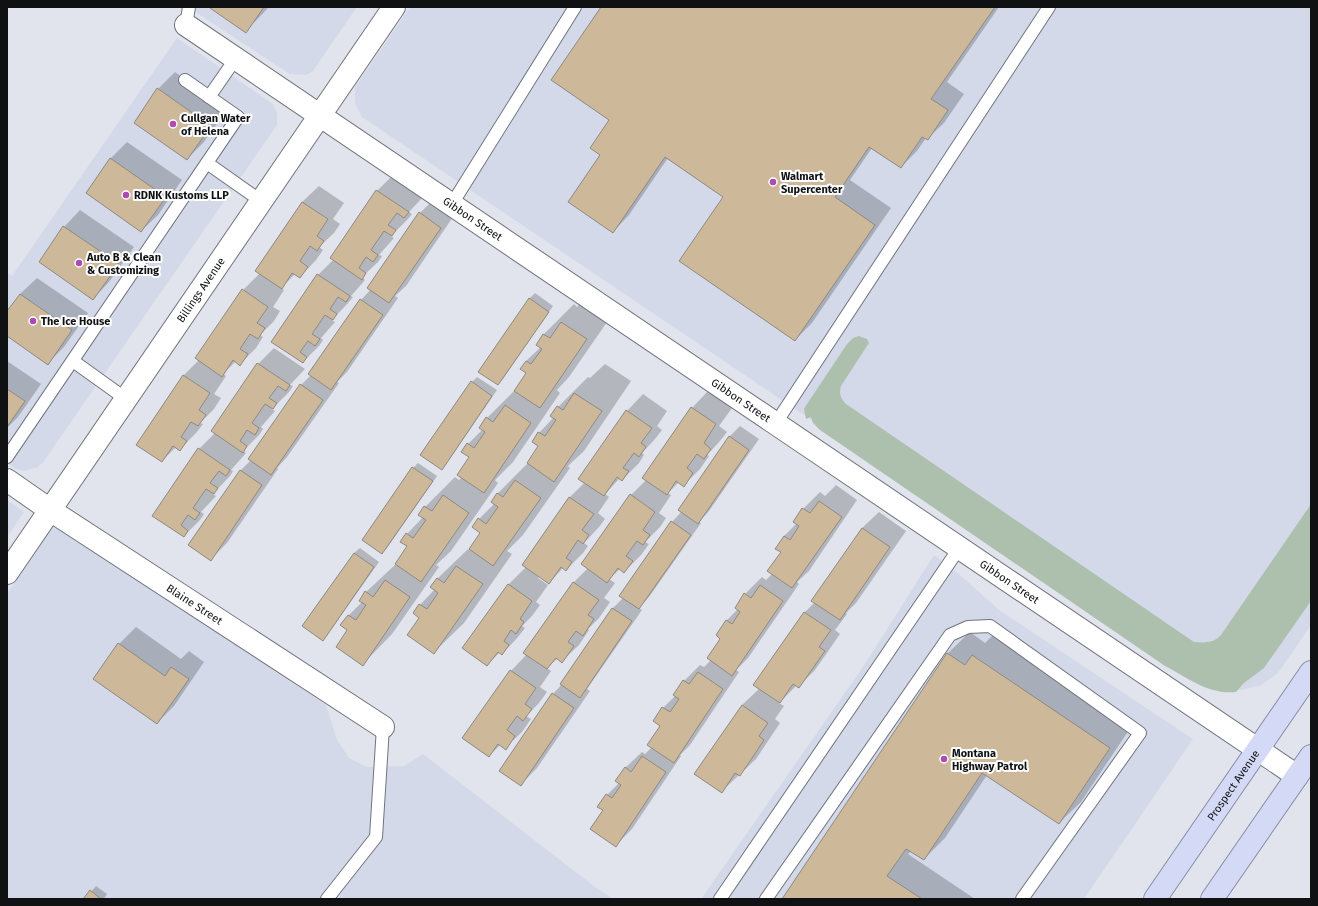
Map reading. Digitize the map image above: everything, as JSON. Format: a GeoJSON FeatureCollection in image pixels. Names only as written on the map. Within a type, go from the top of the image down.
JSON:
{"type":"FeatureCollection","features":[{"type":"Feature","properties":{"kind":"highway","name":"Prospect Avenue"},"geometry":{"type":"LineString","coordinates":[[1155,899],[1311,672]]}},
{"type":"Feature","properties":{"kind":"highway"},"geometry":{"type":"LineString","coordinates":[[1212,899],[1311,756]]}},
{"type":"Feature","properties":{"kind":"street","name":"Billings Avenue"},"geometry":{"type":"LineString","coordinates":[[7,573],[394,7]]}},
{"type":"Feature","properties":{"kind":"street","name":"Gibbon Street"},"geometry":{"type":"LineString","coordinates":[[188,16],[236,58],[1297,776]]}},
{"type":"Feature","properties":{"kind":"street","name":"Blaine Street"},"geometry":{"type":"LineString","coordinates":[[7,480],[50,510],[382,727]]}},
{"type":"Feature","properties":{"kind":"lane"},"geometry":{"type":"LineString","coordinates":[[452,204],[575,7]]}},
{"type":"Feature","properties":{"kind":"lane"},"geometry":{"type":"LineString","coordinates":[[776,423],[1049,7]]}},
{"type":"Feature","properties":{"kind":"lane"},"geometry":{"type":"LineString","coordinates":[[209,97],[236,58]]}},
{"type":"Feature","properties":{"kind":"lane"},"geometry":{"type":"LineString","coordinates":[[7,457],[238,117],[185,80]]}},
{"type":"Feature","properties":{"kind":"lane"},"geometry":{"type":"LineString","coordinates":[[207,163],[261,201]]}},
{"type":"Feature","properties":{"kind":"lane"},"geometry":{"type":"LineString","coordinates":[[73,361],[126,399]]}},
{"type":"Feature","properties":{"kind":"lane"},"geometry":{"type":"LineString","coordinates":[[720,899],[960,547]]}},
{"type":"Feature","properties":{"kind":"lane"},"geometry":{"type":"LineString","coordinates":[[766,899],[950,635],[968,627],[990,626],[1140,733],[1022,899]]}},
{"type":"Feature","properties":{"kind":"lane"},"geometry":{"type":"LineString","coordinates":[[327,899],[376,837],[382,727]]}},
{"type":"Feature","properties":{"kind":"shaded area"},"geometry":{"type":"Polygon","coordinates":[[[197,7],[357,7],[313,71],[306,75],[290,74],[194,11],[197,7]]]}},
{"type":"Feature","properties":{"kind":"shaded area"},"geometry":{"type":"Polygon","coordinates":[[[410,7],[1311,7],[1311,625],[1278,673],[1261,685],[1241,690],[1218,690],[1194,678],[362,117],[355,104],[355,87],[410,7]]]}},
{"type":"Feature","properties":{"kind":"shaded area"},"geometry":{"type":"Polygon","coordinates":[[[177,38],[273,104],[277,114],[277,125],[44,461],[38,467],[24,471],[16,469],[7,463],[7,273],[12,276],[177,38]]]}},
{"type":"Feature","properties":{"kind":"shaded area"},"geometry":{"type":"Polygon","coordinates":[[[7,500],[24,512],[7,537],[7,500]]]}},
{"type":"Feature","properties":{"kind":"shaded area"},"geometry":{"type":"Polygon","coordinates":[[[54,524],[326,705],[337,740],[349,758],[367,767],[404,766],[423,754],[595,887],[613,899],[7,899],[7,594],[54,524]]]}},
{"type":"Feature","properties":{"kind":"shaded area"},"geometry":{"type":"Polygon","coordinates":[[[934,555],[960,575],[999,610],[1193,739],[1084,899],[701,899],[865,664],[934,555]]]}},
{"type":"Feature","properties":{"kind":"green space"},"geometry":{"type":"Polygon","coordinates":[[[859,336],[867,339],[869,343],[841,386],[840,396],[846,404],[1194,642],[1209,642],[1215,640],[1221,635],[1311,504],[1311,601],[1264,668],[1244,683],[1236,692],[1217,691],[1199,685],[1165,666],[820,430],[813,423],[811,417],[806,419],[804,409],[807,404],[847,344],[853,338],[859,336]]]}},
{"type":"Feature","properties":{"kind":"building"},"geometry":{"type":"Polygon","coordinates":[[[264,7],[246,33],[210,8],[264,7]]]}},
{"type":"Feature","properties":{"kind":"building","name":"Walmart Supercenter"},"geometry":{"type":"Polygon","coordinates":[[[601,7],[995,7],[931,99],[948,110],[928,140],[922,137],[901,168],[869,147],[835,197],[875,225],[795,341],[679,261],[723,197],[665,157],[613,233],[568,202],[600,155],[590,148],[609,120],[551,80],[601,7]]]}},
{"type":"Feature","properties":{"kind":"building","name":"Cullgan Water of Helena"},"geometry":{"type":"Polygon","coordinates":[[[157,88],[211,126],[187,160],[134,123],[157,88]]]}},
{"type":"Feature","properties":{"kind":"building","name":"RDNK Kustoms LLP"},"geometry":{"type":"Polygon","coordinates":[[[110,158],[166,197],[141,232],[86,193],[110,158]]]}},
{"type":"Feature","properties":{"kind":"building"},"geometry":{"type":"Polygon","coordinates":[[[376,190],[409,212],[404,218],[397,213],[388,225],[396,230],[392,236],[384,231],[371,250],[378,255],[373,262],[366,257],[359,268],[366,273],[362,280],[330,258],[376,190]]]}},
{"type":"Feature","properties":{"kind":"building"},"geometry":{"type":"Polygon","coordinates":[[[302,202],[328,219],[317,236],[324,241],[317,251],[310,246],[300,261],[308,267],[300,278],[292,273],[282,289],[255,271],[302,202]]]}},
{"type":"Feature","properties":{"kind":"building"},"geometry":{"type":"Polygon","coordinates":[[[419,212],[441,228],[389,303],[367,288],[419,212]]]}},
{"type":"Feature","properties":{"kind":"building","name":"Auto B & Clean & Customizing"},"geometry":{"type":"Polygon","coordinates":[[[63,226],[119,264],[93,300],[39,262],[63,226]]]}},
{"type":"Feature","properties":{"kind":"building"},"geometry":{"type":"Polygon","coordinates":[[[317,274],[350,296],[346,302],[338,297],[330,309],[337,314],[333,320],[325,315],[312,334],[320,339],[315,346],[308,341],[300,352],[307,357],[303,363],[271,342],[317,274]]]}},
{"type":"Feature","properties":{"kind":"building"},"geometry":{"type":"Polygon","coordinates":[[[242,289],[268,307],[257,323],[265,328],[258,339],[250,334],[240,349],[248,354],[240,366],[233,360],[222,377],[195,358],[242,289]]]}},
{"type":"Feature","properties":{"kind":"building","name":"The Ice House"},"geometry":{"type":"Polygon","coordinates":[[[20,294],[72,330],[48,365],[7,336],[7,311],[20,294]]]}},
{"type":"Feature","properties":{"kind":"building"},"geometry":{"type":"Polygon","coordinates":[[[529,298],[549,312],[498,385],[478,372],[529,298]]]}},
{"type":"Feature","properties":{"kind":"building"},"geometry":{"type":"Polygon","coordinates":[[[360,299],[383,315],[331,390],[308,374],[360,299]]]}},
{"type":"Feature","properties":{"kind":"building"},"geometry":{"type":"Polygon","coordinates":[[[561,322],[587,339],[540,408],[514,391],[526,373],[520,369],[526,361],[531,364],[542,349],[536,345],[543,334],[550,338],[561,322]]]}},
{"type":"Feature","properties":{"kind":"building"},"geometry":{"type":"Polygon","coordinates":[[[257,363],[290,385],[286,391],[278,386],[269,398],[277,403],[273,409],[265,404],[252,423],[259,428],[255,435],[247,430],[240,441],[247,446],[243,453],[211,431],[257,363]]]}},
{"type":"Feature","properties":{"kind":"building"},"geometry":{"type":"Polygon","coordinates":[[[183,375],[210,393],[199,410],[206,415],[198,426],[191,422],[181,437],[187,441],[180,451],[173,446],[162,462],[136,445],[183,375]]]}},
{"type":"Feature","properties":{"kind":"building"},"geometry":{"type":"Polygon","coordinates":[[[471,381],[492,396],[442,470],[420,455],[471,381]]]}},
{"type":"Feature","properties":{"kind":"building"},"geometry":{"type":"Polygon","coordinates":[[[300,384],[323,400],[271,475],[248,459],[300,384]]]}},
{"type":"Feature","properties":{"kind":"building"},"geometry":{"type":"Polygon","coordinates":[[[7,389],[25,401],[7,427],[7,389]]]}},
{"type":"Feature","properties":{"kind":"building"},"geometry":{"type":"Polygon","coordinates":[[[574,393],[602,411],[554,482],[527,463],[538,446],[532,442],[538,432],[545,436],[556,420],[550,416],[557,406],[563,410],[574,393]]]}},
{"type":"Feature","properties":{"kind":"building"},"geometry":{"type":"Polygon","coordinates":[[[505,405],[531,423],[484,493],[457,475],[469,457],[461,452],[467,443],[474,448],[485,432],[479,428],[486,417],[493,422],[505,405]]]}},
{"type":"Feature","properties":{"kind":"building"},"geometry":{"type":"Polygon","coordinates":[[[691,407],[716,424],[704,443],[711,449],[704,459],[697,454],[687,468],[693,473],[684,487],[676,481],[667,495],[642,478],[691,407]]]}},
{"type":"Feature","properties":{"kind":"building"},"geometry":{"type":"Polygon","coordinates":[[[626,410],[652,428],[641,443],[646,447],[639,457],[634,453],[623,468],[629,471],[622,481],[617,477],[604,496],[578,479],[626,410]]]}},
{"type":"Feature","properties":{"kind":"building"},"geometry":{"type":"Polygon","coordinates":[[[729,436],[749,450],[698,524],[678,510],[729,436]]]}},
{"type":"Feature","properties":{"kind":"building"},"geometry":{"type":"Polygon","coordinates":[[[198,448],[230,470],[226,476],[219,471],[210,483],[218,488],[214,494],[206,489],[193,508],[200,513],[195,520],[188,515],[181,525],[188,531],[184,537],[152,516],[198,448]]]}},
{"type":"Feature","properties":{"kind":"building"},"geometry":{"type":"Polygon","coordinates":[[[412,467],[433,481],[382,554],[362,540],[412,467]]]}},
{"type":"Feature","properties":{"kind":"building"},"geometry":{"type":"Polygon","coordinates":[[[240,470],[262,485],[211,561],[188,545],[240,470]]]}},
{"type":"Feature","properties":{"kind":"building"},"geometry":{"type":"Polygon","coordinates":[[[515,480],[541,498],[493,566],[469,549],[480,533],[472,527],[478,518],[486,524],[498,507],[491,502],[497,493],[503,497],[515,480]]]}},
{"type":"Feature","properties":{"kind":"building"},"geometry":{"type":"Polygon","coordinates":[[[630,494],[655,512],[643,530],[650,535],[643,545],[637,541],[626,556],[633,561],[624,573],[618,568],[607,583],[581,564],[630,494]]]}},
{"type":"Feature","properties":{"kind":"building"},"geometry":{"type":"Polygon","coordinates":[[[443,495],[469,513],[421,582],[395,564],[407,546],[400,542],[406,533],[413,538],[426,520],[418,515],[424,506],[432,511],[443,495]]]}},
{"type":"Feature","properties":{"kind":"building"},"geometry":{"type":"Polygon","coordinates":[[[569,497],[594,514],[582,530],[589,535],[583,544],[578,540],[566,558],[572,562],[566,571],[561,567],[549,584],[522,565],[569,497]]]}},
{"type":"Feature","properties":{"kind":"building"},"geometry":{"type":"Polygon","coordinates":[[[819,501],[842,517],[792,588],[767,571],[781,552],[775,549],[784,536],[790,540],[799,526],[793,522],[802,508],[810,513],[819,501]]]}},
{"type":"Feature","properties":{"kind":"building"},"geometry":{"type":"Polygon","coordinates":[[[671,521],[691,535],[639,609],[619,596],[671,521]]]}},
{"type":"Feature","properties":{"kind":"building"},"geometry":{"type":"Polygon","coordinates":[[[862,528],[890,547],[840,620],[811,601],[862,528]]]}},
{"type":"Feature","properties":{"kind":"building"},"geometry":{"type":"Polygon","coordinates":[[[354,553],[374,567],[323,641],[302,626],[354,553]]]}},
{"type":"Feature","properties":{"kind":"building"},"geometry":{"type":"Polygon","coordinates":[[[456,566],[483,584],[434,654],[407,635],[419,618],[413,613],[419,604],[427,609],[438,593],[430,587],[437,578],[444,583],[456,566]]]}},
{"type":"Feature","properties":{"kind":"building"},"geometry":{"type":"Polygon","coordinates":[[[385,580],[410,597],[363,666],[336,647],[347,630],[340,625],[348,615],[356,620],[366,605],[359,601],[365,591],[373,597],[385,580]]]}},
{"type":"Feature","properties":{"kind":"building"},"geometry":{"type":"Polygon","coordinates":[[[573,582],[599,600],[588,615],[594,619],[583,636],[576,631],[568,642],[574,646],[562,663],[556,658],[547,669],[523,653],[573,582]]]}},
{"type":"Feature","properties":{"kind":"building"},"geometry":{"type":"Polygon","coordinates":[[[508,584],[532,601],[520,619],[524,622],[516,634],[511,630],[504,641],[509,645],[502,655],[498,652],[487,666],[462,648],[508,584]]]}},
{"type":"Feature","properties":{"kind":"building"},"geometry":{"type":"Polygon","coordinates":[[[760,585],[783,601],[732,676],[707,658],[720,639],[716,635],[726,620],[732,624],[740,612],[735,608],[744,593],[751,598],[760,585]]]}},
{"type":"Feature","properties":{"kind":"building"},"geometry":{"type":"Polygon","coordinates":[[[612,608],[632,621],[580,698],[560,684],[612,608]]]}},
{"type":"Feature","properties":{"kind":"building"},"geometry":{"type":"Polygon","coordinates":[[[804,612],[831,630],[819,647],[825,651],[799,688],[793,684],[780,703],[753,685],[804,612]]]}},
{"type":"Feature","properties":{"kind":"building"},"geometry":{"type":"Polygon","coordinates":[[[118,643],[165,676],[171,667],[189,679],[157,724],[93,679],[118,643]]]}},
{"type":"Feature","properties":{"kind":"building"},"geometry":{"type":"Polygon","coordinates":[[[947,653],[965,665],[972,655],[1110,748],[1059,824],[982,773],[924,860],[906,849],[887,876],[922,899],[782,899],[947,653]]]}},
{"type":"Feature","properties":{"kind":"building"},"geometry":{"type":"Polygon","coordinates":[[[510,670],[536,688],[525,704],[532,709],[523,721],[517,716],[507,730],[515,736],[506,750],[498,744],[489,757],[462,738],[510,670]]]}},
{"type":"Feature","properties":{"kind":"building"},"geometry":{"type":"Polygon","coordinates":[[[698,672],[723,689],[674,763],[647,745],[660,726],[653,721],[662,707],[670,712],[679,699],[673,695],[683,680],[689,684],[698,672]]]}},
{"type":"Feature","properties":{"kind":"building"},"geometry":{"type":"Polygon","coordinates":[[[552,693],[574,708],[521,786],[499,771],[552,693]]]}},
{"type":"Feature","properties":{"kind":"building"},"geometry":{"type":"Polygon","coordinates":[[[742,705],[768,723],[759,736],[764,740],[740,776],[735,773],[722,793],[694,774],[742,705]]]}},
{"type":"Feature","properties":{"kind":"building"},"geometry":{"type":"Polygon","coordinates":[[[642,756],[666,772],[616,847],[590,829],[603,810],[597,807],[606,794],[612,798],[621,785],[615,781],[625,767],[631,772],[642,756]]]}},
{"type":"Feature","properties":{"kind":"building"},"geometry":{"type":"Polygon","coordinates":[[[90,890],[101,899],[83,899],[90,890]]]}},
{"type":"Feature","properties":{"kind":"place","name":"Cullgan Water of Helena"},"geometry":{"type":"Point","coordinates":[173,124]}},
{"type":"Feature","properties":{"kind":"place","name":"Walmart Supercenter"},"geometry":{"type":"Point","coordinates":[773,182]}},
{"type":"Feature","properties":{"kind":"place","name":"RDNK Kustoms LLP"},"geometry":{"type":"Point","coordinates":[126,195]}},
{"type":"Feature","properties":{"kind":"place","name":"Auto B & Clean & Customizing"},"geometry":{"type":"Point","coordinates":[79,263]}},
{"type":"Feature","properties":{"kind":"place","name":"The Ice House"},"geometry":{"type":"Point","coordinates":[33,321]}},
{"type":"Feature","properties":{"kind":"place","name":"Montana Highway Patrol"},"geometry":{"type":"Point","coordinates":[944,759]}}]}
